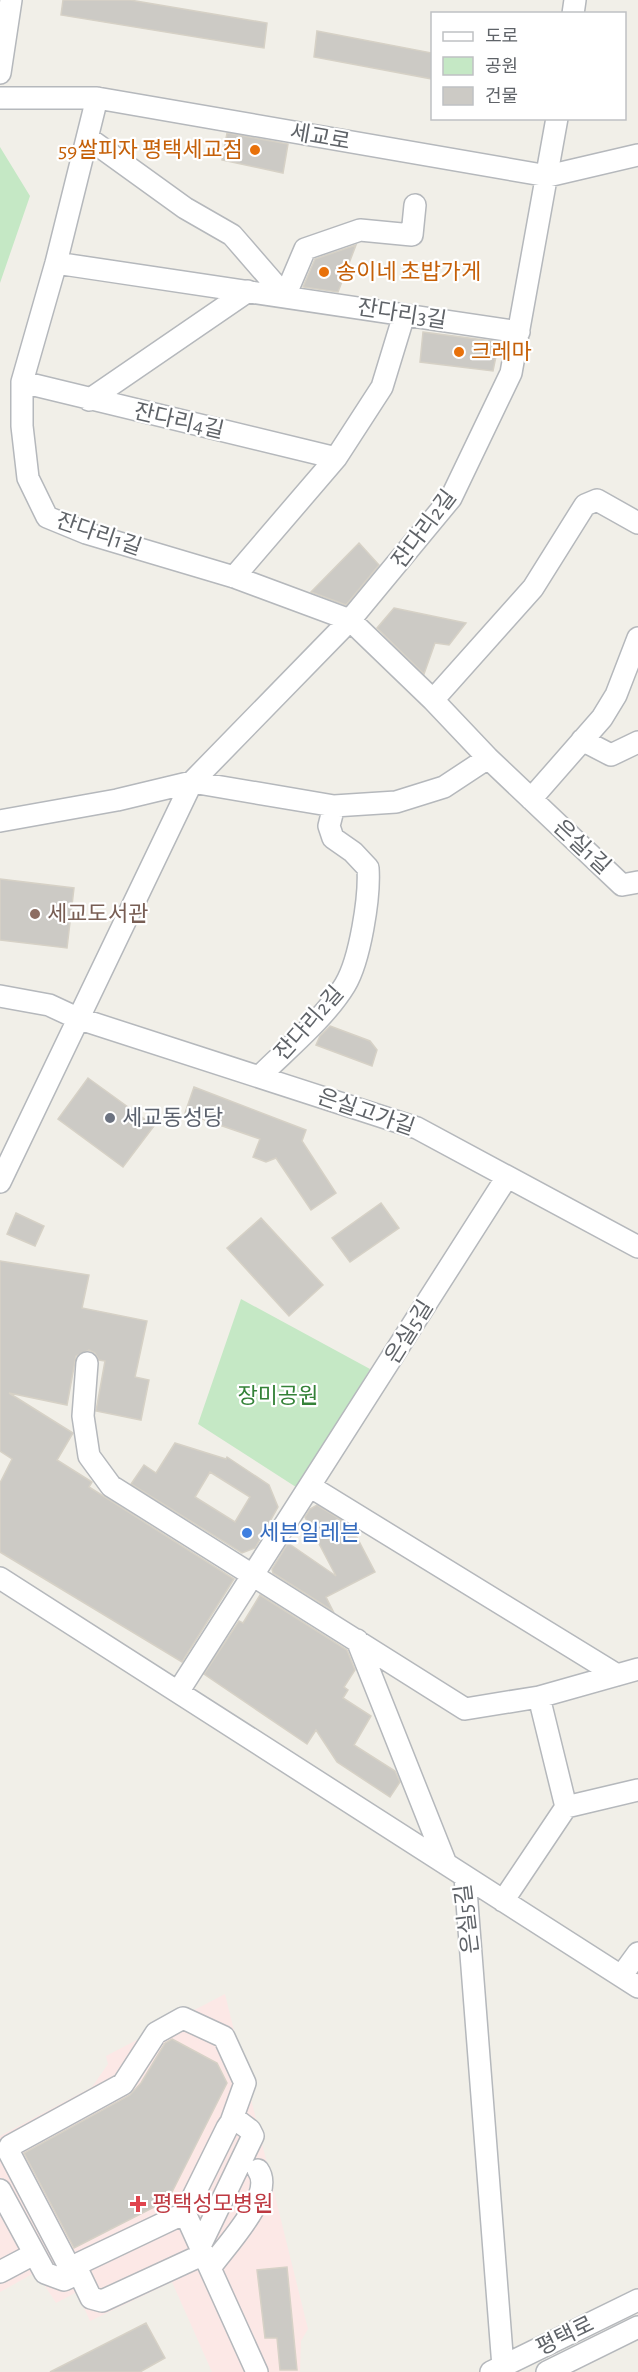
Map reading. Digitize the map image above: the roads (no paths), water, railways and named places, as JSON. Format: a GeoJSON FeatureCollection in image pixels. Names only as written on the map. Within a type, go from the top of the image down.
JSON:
{"type":"FeatureCollection","features":[{"type":"Feature","properties":{"kind":"street"},"geometry":{"type":"LineString","coordinates":[[0,74],[11,0]]}},
{"type":"Feature","properties":{"kind":"street","name":"세교로"},"geometry":{"type":"LineString","coordinates":[[0,98],[97,98],[548,176],[638,155]]}},
{"type":"Feature","properties":{"kind":"street","name":"잔다리1길"},"geometry":{"type":"LineString","coordinates":[[97,98],[56,263],[22,382],[22,426],[28,478],[47,517],[86,533],[234,577],[350,620],[433,700],[488,758]]}},
{"type":"Feature","properties":{"kind":"street","name":"잔다리2길"},"geometry":{"type":"LineString","coordinates":[[77,1018],[192,782],[350,620],[451,498],[511,373],[557,120]]}},
{"type":"Feature","properties":{"kind":"street"},"geometry":{"type":"LineString","coordinates":[[87,138],[185,208],[232,235],[285,296],[305,249],[360,230],[412,235],[415,205]]}},
{"type":"Feature","properties":{"kind":"street","name":"잔다리3길"},"geometry":{"type":"LineString","coordinates":[[56,263],[519,332]]}},
{"type":"Feature","properties":{"kind":"street"},"geometry":{"type":"LineString","coordinates":[[89,400],[248,291]]}},
{"type":"Feature","properties":{"kind":"street"},"geometry":{"type":"LineString","coordinates":[[234,577],[336,458],[382,387],[404,315]]}},
{"type":"Feature","properties":{"kind":"street","name":"잔다리4길"},"geometry":{"type":"LineString","coordinates":[[22,382],[336,458]]}},
{"type":"Feature","properties":{"kind":"street"},"geometry":{"type":"LineString","coordinates":[[433,700],[533,588],[585,505],[597,500],[638,523]]}},
{"type":"Feature","properties":{"kind":"street"},"geometry":{"type":"LineString","coordinates":[[531,799],[602,718],[616,695],[638,638]]}},
{"type":"Feature","properties":{"kind":"street"},"geometry":{"type":"LineString","coordinates":[[582,740],[611,755],[638,742]]}},
{"type":"Feature","properties":{"kind":"street"},"geometry":{"type":"LineString","coordinates":[[0,821],[117,800],[192,782],[334,806],[396,802],[444,788],[488,758]]}},
{"type":"Feature","properties":{"kind":"street","name":"은실1길"},"geometry":{"type":"LineString","coordinates":[[488,758],[622,885],[638,882]]}},
{"type":"Feature","properties":{"kind":"street","name":"잔다리2길"},"geometry":{"type":"LineString","coordinates":[[260,1076],[312,1024],[345,984],[360,939],[369,886],[369,868],[353,852],[333,838],[329,826],[334,806]]}},
{"type":"Feature","properties":{"kind":"street","name":"은실고가길"},"geometry":{"type":"LineString","coordinates":[[0,996],[49,1005],[77,1018],[417,1128],[638,1247]]}},
{"type":"Feature","properties":{"kind":"street"},"geometry":{"type":"LineString","coordinates":[[0,1182],[77,1018]]}},
{"type":"Feature","properties":{"kind":"street","name":"은실5길"},"geometry":{"type":"LineString","coordinates":[[497,2369],[465,1877],[178,1692],[507,1177]]}},
{"type":"Feature","properties":{"kind":"street"},"geometry":{"type":"LineString","coordinates":[[87,1363],[83,1416],[89,1456],[111,1486],[465,1709],[539,1697],[638,1669]]}},
{"type":"Feature","properties":{"kind":"street"},"geometry":{"type":"LineString","coordinates":[[311,1487],[617,1675]]}},
{"type":"Feature","properties":{"kind":"street"},"geometry":{"type":"LineString","coordinates":[[0,1578],[178,1692]]}},
{"type":"Feature","properties":{"kind":"street"},"geometry":{"type":"LineString","coordinates":[[357,1640],[446,1864]]}},
{"type":"Feature","properties":{"kind":"street"},"geometry":{"type":"LineString","coordinates":[[539,1697],[566,1807],[638,1790]]}},
{"type":"Feature","properties":{"kind":"street","name":"은실5길"},"geometry":{"type":"LineString","coordinates":[[503,1901],[566,1807]]}},
{"type":"Feature","properties":{"kind":"street"},"geometry":{"type":"LineString","coordinates":[[465,1877],[630,1981],[638,1953]]}},
{"type":"Feature","properties":{"kind":"street"},"geometry":{"type":"LineString","coordinates":[[0,2190],[5,2213],[45,2273],[64,2280],[76,2275],[80,2263],[185,2213],[231,2122],[244,2083],[224,2037],[183,2018],[156,2033],[123,2084],[10,2146],[9,2152],[76,2275],[91,2298],[102,2301],[204,2256],[258,2202],[263,2182],[258,2170]]}},
{"type":"Feature","properties":{"kind":"street"},"geometry":{"type":"LineString","coordinates":[[204,2256],[253,2136],[250,2130],[238,2121],[231,2122]]}},
{"type":"Feature","properties":{"kind":"street"},"geometry":{"type":"LineString","coordinates":[[185,2213],[257,2372]]}},
{"type":"Feature","properties":{"kind":"street"},"geometry":{"type":"LineString","coordinates":[[0,2272],[34,2254]]}},
{"type":"Feature","properties":{"kind":"street","name":"평택로"},"geometry":{"type":"LineString","coordinates":[[497,2369],[638,2300]]}},
{"type":"Feature","properties":{"kind":"street","name":"평택로"},"geometry":{"type":"LineString","coordinates":[[547,2372],[638,2327]]}},
{"type":"Feature","properties":{"kind":"place","name":"59쌀피자 평택세교점"},"geometry":{"type":"Point","coordinates":[255,150]}},
{"type":"Feature","properties":{"kind":"place","name":"송이네 초밥가게"},"geometry":{"type":"Point","coordinates":[324,272]}},
{"type":"Feature","properties":{"kind":"place","name":"크레마"},"geometry":{"type":"Point","coordinates":[459,352]}},
{"type":"Feature","properties":{"kind":"place","name":"세교도서관"},"geometry":{"type":"Point","coordinates":[35,914]}},
{"type":"Feature","properties":{"kind":"place","name":"세교동성당"},"geometry":{"type":"Point","coordinates":[110,1118]}},
{"type":"Feature","properties":{"kind":"place","name":"세븐일레븐"},"geometry":{"type":"Point","coordinates":[247,1533]}},
{"type":"Feature","properties":{"kind":"place","name":"평택성모병원"},"geometry":{"type":"Point","coordinates":[138,2204]}},
{"type":"Feature","properties":{"kind":"park label","name":"장미공원"},"geometry":{"type":"Point","coordinates":[278,1396]}}]}
